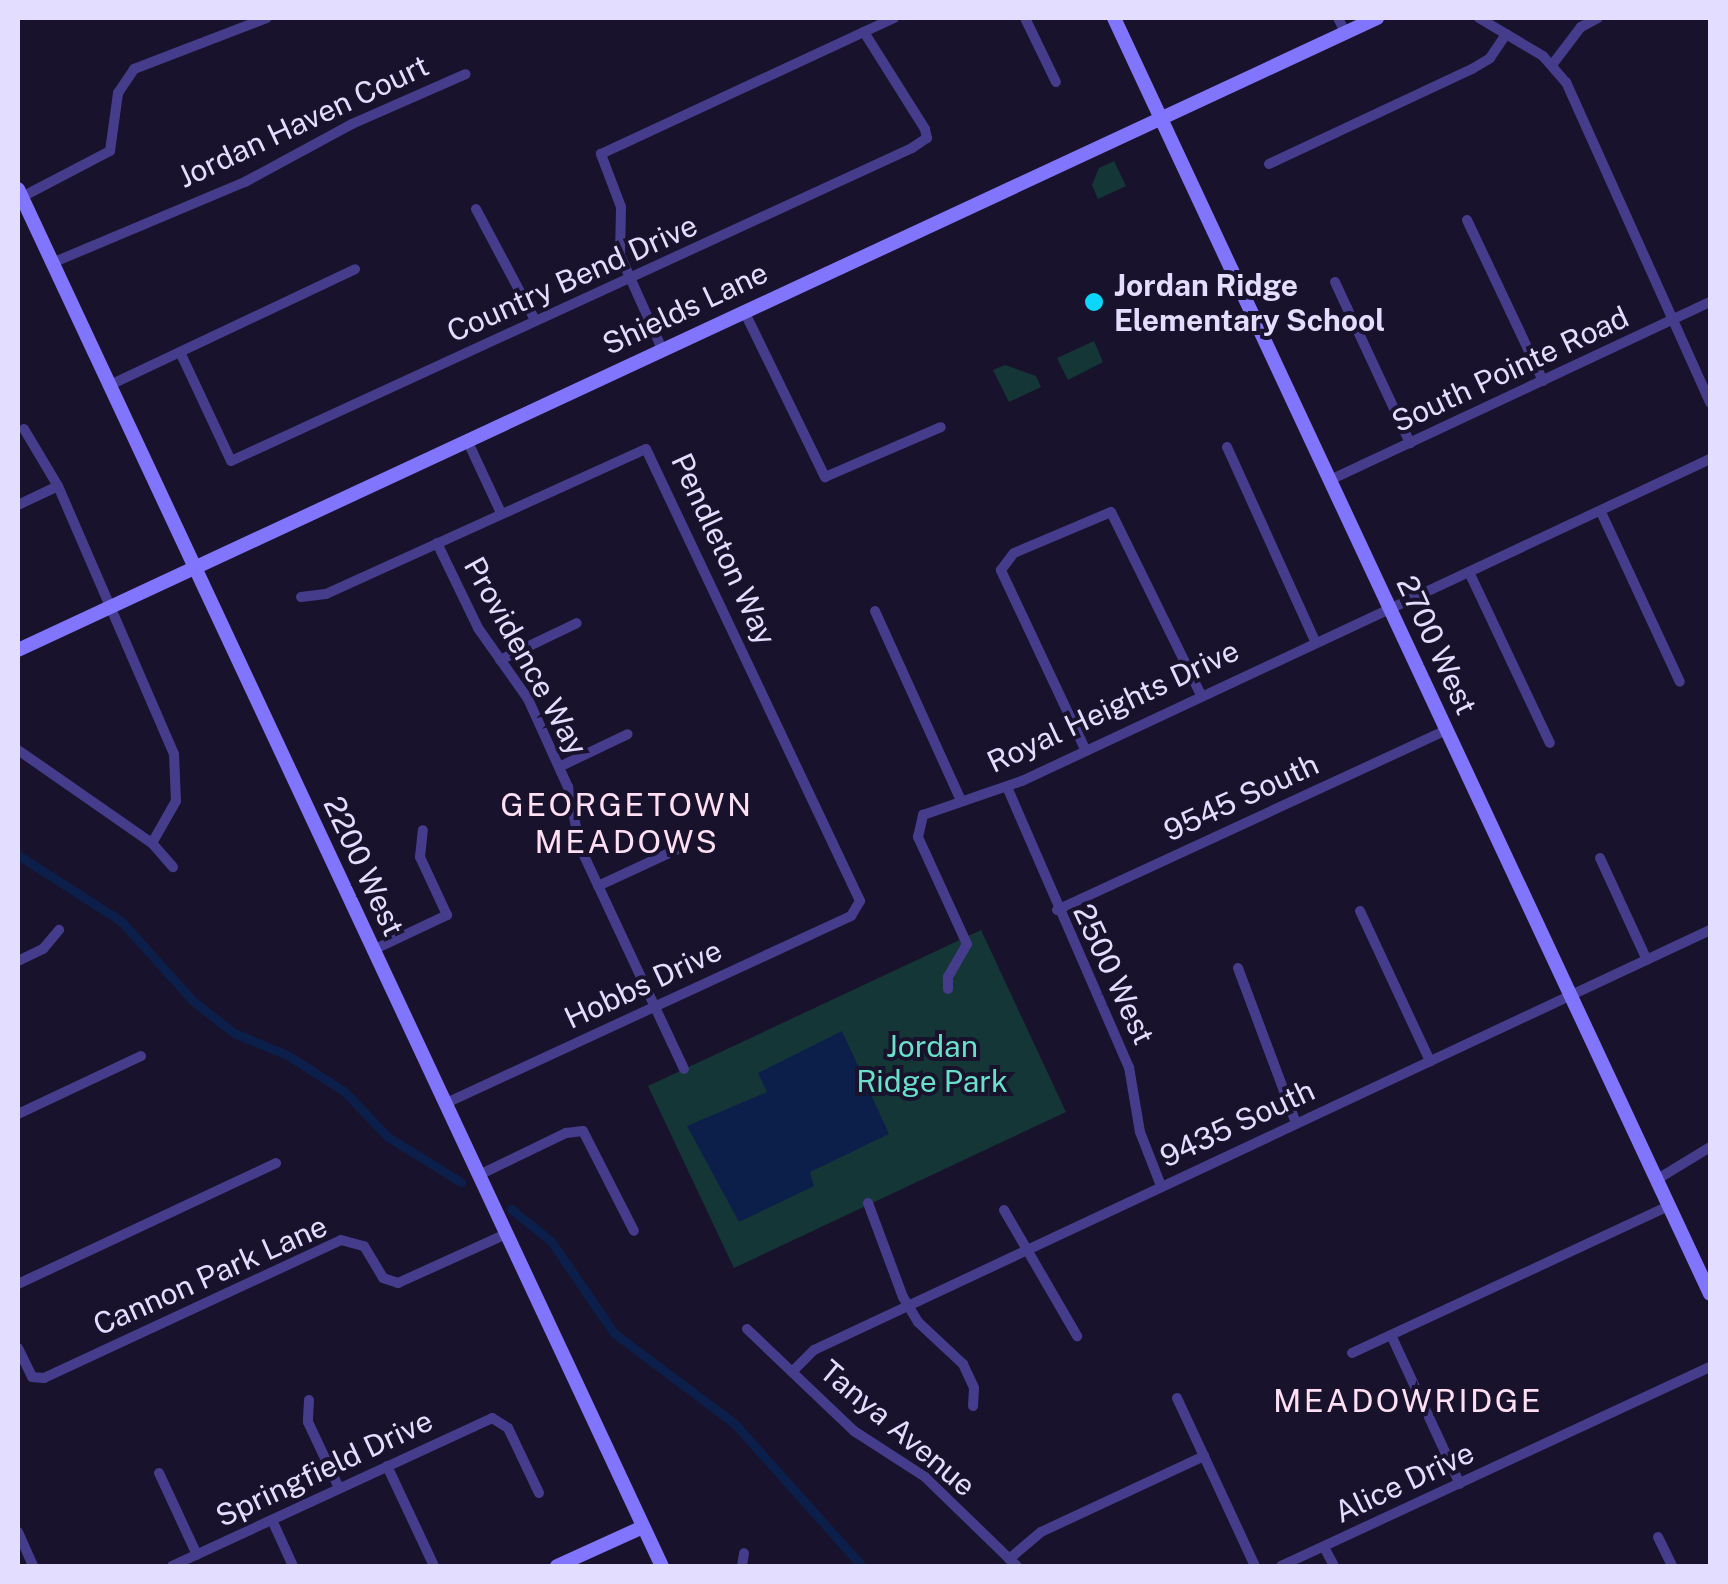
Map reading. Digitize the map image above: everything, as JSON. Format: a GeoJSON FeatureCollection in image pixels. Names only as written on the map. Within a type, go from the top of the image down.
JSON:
{"type":"FeatureCollection","features":[{"type":"Feature","properties":{"kind":"main road","name":"2700 West"},"geometry":{"type":"LineString","coordinates":[[1114,18],[1710,1294]]}},
{"type":"Feature","properties":{"kind":"main road","name":"Shields Lane"},"geometry":{"type":"LineString","coordinates":[[18,650],[1377,18]]}},
{"type":"Feature","properties":{"kind":"main road","name":"2200 West"},"geometry":{"type":"LineString","coordinates":[[19,195],[662,1566]]}},
{"type":"Feature","properties":{"kind":"main road"},"geometry":{"type":"LineString","coordinates":[[558,1566],[643,1526]]}},
{"type":"Feature","properties":{"kind":"street"},"geometry":{"type":"LineString","coordinates":[[19,195],[110,152],[118,93],[134,69],[267,18]]}},
{"type":"Feature","properties":{"kind":"street"},"geometry":{"type":"LineString","coordinates":[[662,349],[618,246],[620,207],[601,154],[894,18]]}},
{"type":"Feature","properties":{"kind":"street"},"geometry":{"type":"LineString","coordinates":[[1025,18],[1056,82]]}},
{"type":"Feature","properties":{"kind":"street"},"geometry":{"type":"LineString","coordinates":[[1338,18],[1345,32]]}},
{"type":"Feature","properties":{"kind":"street"},"geometry":{"type":"LineString","coordinates":[[1479,18],[1552,65],[1677,319],[1710,402]]}},
{"type":"Feature","properties":{"kind":"street"},"geometry":{"type":"LineString","coordinates":[[1552,65],[1581,27],[1598,18]]}},
{"type":"Feature","properties":{"kind":"street","name":"Country Bend Drive"},"geometry":{"type":"LineString","coordinates":[[180,352],[231,461],[927,138],[906,92],[864,32]]}},
{"type":"Feature","properties":{"kind":"street"},"geometry":{"type":"LineString","coordinates":[[1269,164],[1482,64],[1506,34]]}},
{"type":"Feature","properties":{"kind":"street","name":"Jordan Haven Court"},"geometry":{"type":"LineString","coordinates":[[52,263],[246,182],[352,124],[466,74]]}},
{"type":"Feature","properties":{"kind":"street"},"geometry":{"type":"LineString","coordinates":[[476,209],[536,320]]}},
{"type":"Feature","properties":{"kind":"street"},"geometry":{"type":"LineString","coordinates":[[1468,220],[1543,381]]}},
{"type":"Feature","properties":{"kind":"street"},"geometry":{"type":"LineString","coordinates":[[110,385],[355,270]]}},
{"type":"Feature","properties":{"kind":"street"},"geometry":{"type":"LineString","coordinates":[[1335,282],[1410,443]]}},
{"type":"Feature","properties":{"kind":"street","name":"South Pointe Road"},"geometry":{"type":"LineString","coordinates":[[1330,480],[1710,302]]}},
{"type":"Feature","properties":{"kind":"street"},"geometry":{"type":"LineString","coordinates":[[744,311],[825,477],[941,427]]}},
{"type":"Feature","properties":{"kind":"street"},"geometry":{"type":"LineString","coordinates":[[24,429],[58,486],[177,763],[176,801],[152,844]]}},
{"type":"Feature","properties":{"kind":"street"},"geometry":{"type":"LineString","coordinates":[[467,440],[500,513]]}},
{"type":"Feature","properties":{"kind":"street"},"geometry":{"type":"LineString","coordinates":[[1227,447],[1316,643]]}},
{"type":"Feature","properties":{"kind":"street","name":"Pendleton Way"},"geometry":{"type":"LineString","coordinates":[[300,596],[326,594],[634,451],[651,453],[861,908]]}},
{"type":"Feature","properties":{"kind":"street","name":"Royal Heights Drive"},"geometry":{"type":"LineString","coordinates":[[948,989],[948,976],[967,944],[916,831],[924,815],[960,798],[1007,787],[1200,693],[1710,460]]}},
{"type":"Feature","properties":{"kind":"street"},"geometry":{"type":"LineString","coordinates":[[18,504],[58,486]]}},
{"type":"Feature","properties":{"kind":"street"},"geometry":{"type":"LineString","coordinates":[[1086,751],[1000,564],[1055,534],[1111,512],[1200,693]]}},
{"type":"Feature","properties":{"kind":"street"},"geometry":{"type":"LineString","coordinates":[[1601,512],[1680,682]]}},
{"type":"Feature","properties":{"kind":"street","name":"Providence Way"},"geometry":{"type":"LineString","coordinates":[[437,542],[500,660],[521,686],[560,767],[580,847],[684,1069]]}},
{"type":"Feature","properties":{"kind":"street"},"geometry":{"type":"LineString","coordinates":[[1469,572],[1550,743]]}},
{"type":"Feature","properties":{"kind":"street"},"geometry":{"type":"LineString","coordinates":[[875,610],[960,798]]}},
{"type":"Feature","properties":{"kind":"street"},"geometry":{"type":"LineString","coordinates":[[500,660],[577,623]]}},
{"type":"Feature","properties":{"kind":"street","name":"9545 South"},"geometry":{"type":"LineString","coordinates":[[1058,910],[1446,730]]}},
{"type":"Feature","properties":{"kind":"street"},"geometry":{"type":"LineString","coordinates":[[560,767],[628,734]]}},
{"type":"Feature","properties":{"kind":"street"},"geometry":{"type":"LineString","coordinates":[[18,750],[152,844],[173,867]]}},
{"type":"Feature","properties":{"kind":"street","name":"2500 West"},"geometry":{"type":"LineString","coordinates":[[1007,787],[1129,1066],[1140,1132],[1162,1186]]}},
{"type":"Feature","properties":{"kind":"street"},"geometry":{"type":"LineString","coordinates":[[373,950],[447,916],[420,858],[423,830]]}},
{"type":"Feature","properties":{"kind":"street"},"geometry":{"type":"LineString","coordinates":[[598,886],[682,847]]}},
{"type":"Feature","properties":{"kind":"street"},"geometry":{"type":"LineString","coordinates":[[1600,858],[1647,960]]}},
{"type":"Feature","properties":{"kind":"street","name":"Hobbs Drive"},"geometry":{"type":"LineString","coordinates":[[445,1104],[861,908]]}},
{"type":"Feature","properties":{"kind":"street"},"geometry":{"type":"LineString","coordinates":[[1360,911],[1430,1061]]}},
{"type":"Feature","properties":{"kind":"street"},"geometry":{"type":"LineString","coordinates":[[18,961],[43,949],[59,930]]}},
{"type":"Feature","properties":{"kind":"street","name":"9435 South"},"geometry":{"type":"LineString","coordinates":[[792,1372],[814,1350],[1710,930]]}},
{"type":"Feature","properties":{"kind":"street"},"geometry":{"type":"LineString","coordinates":[[1238,968],[1296,1124]]}},
{"type":"Feature","properties":{"kind":"street"},"geometry":{"type":"LineString","coordinates":[[18,1114],[142,1056]]}},
{"type":"Feature","properties":{"kind":"street"},"geometry":{"type":"LineString","coordinates":[[478,1175],[566,1133],[583,1131],[634,1231]]}},
{"type":"Feature","properties":{"kind":"street"},"geometry":{"type":"LineString","coordinates":[[1656,1180],[1710,1148]]}},
{"type":"Feature","properties":{"kind":"street"},"geometry":{"type":"LineString","coordinates":[[18,1284],[276,1162]]}},
{"type":"Feature","properties":{"kind":"street"},"geometry":{"type":"LineString","coordinates":[[868,1204],[908,1306],[963,1364],[974,1388],[974,1406]]}},
{"type":"Feature","properties":{"kind":"street"},"geometry":{"type":"LineString","coordinates":[[1352,1353],[1669,1206]]}},
{"type":"Feature","properties":{"kind":"street"},"geometry":{"type":"LineString","coordinates":[[1004,1210],[1077,1336]]}},
{"type":"Feature","properties":{"kind":"street","name":"Cannon Park Lane"},"geometry":{"type":"LineString","coordinates":[[18,1348],[29,1373],[44,1378],[340,1240],[364,1246],[380,1275],[398,1284],[506,1234]]}},
{"type":"Feature","properties":{"kind":"street","name":"Tanya Avenue"},"geometry":{"type":"LineString","coordinates":[[747,1329],[869,1444],[925,1477],[1014,1563]]}},
{"type":"Feature","properties":{"kind":"street"},"geometry":{"type":"LineString","coordinates":[[1390,1335],[1460,1484]]}},
{"type":"Feature","properties":{"kind":"street","name":"Alice Drive"},"geometry":{"type":"LineString","coordinates":[[1281,1566],[1710,1367]]}},
{"type":"Feature","properties":{"kind":"street"},"geometry":{"type":"LineString","coordinates":[[1177,1398],[1254,1566]]}},
{"type":"Feature","properties":{"kind":"street"},"geometry":{"type":"LineString","coordinates":[[310,1400],[308,1422],[339,1488]]}},
{"type":"Feature","properties":{"kind":"street","name":"Springfield Drive"},"geometry":{"type":"LineString","coordinates":[[172,1566],[498,1417],[539,1493]]}},
{"type":"Feature","properties":{"kind":"street"},"geometry":{"type":"LineString","coordinates":[[1014,1563],[1041,1532],[1204,1456]]}},
{"type":"Feature","properties":{"kind":"street"},"geometry":{"type":"LineString","coordinates":[[387,1466],[434,1566]]}},
{"type":"Feature","properties":{"kind":"street"},"geometry":{"type":"LineString","coordinates":[[159,1473],[197,1555]]}},
{"type":"Feature","properties":{"kind":"street"},"geometry":{"type":"LineString","coordinates":[[272,1520],[293,1566]]}},
{"type":"Feature","properties":{"kind":"street"},"geometry":{"type":"LineString","coordinates":[[18,1532],[33,1566]]}},
{"type":"Feature","properties":{"kind":"street"},"geometry":{"type":"LineString","coordinates":[[1658,1537],[1672,1566]]}},
{"type":"Feature","properties":{"kind":"street"},"geometry":{"type":"LineString","coordinates":[[1324,1546],[1334,1566]]}},
{"type":"Feature","properties":{"kind":"street"},"geometry":{"type":"LineString","coordinates":[[742,1566],[744,1553]]}},
{"type":"Feature","properties":{"kind":"green space"},"geometry":{"type":"Polygon","coordinates":[[[1114,161],[1126,186],[1098,199],[1092,185],[1099,168],[1114,161]]]}},
{"type":"Feature","properties":{"kind":"green space"},"geometry":{"type":"Polygon","coordinates":[[[1094,341],[1103,362],[1068,380],[1057,358],[1094,341]]]}},
{"type":"Feature","properties":{"kind":"green space"},"geometry":{"type":"Polygon","coordinates":[[[1005,365],[1036,376],[1041,387],[1009,402],[993,370],[1005,365]]]}},
{"type":"Feature","properties":{"kind":"green space","name":"Jordan Ridge Park"},"geometry":{"type":"Polygon","coordinates":[[[981,930],[1066,1112],[734,1268],[648,1086],[981,930]]]}},
{"type":"Feature","properties":{"kind":"water"},"geometry":{"type":"Polygon","coordinates":[[[842,1031],[889,1134],[810,1172],[814,1186],[739,1222],[687,1126],[767,1092],[758,1073],[842,1031]]]}},
{"type":"Feature","properties":{"kind":"waterway"},"geometry":{"type":"LineString","coordinates":[[18,855],[121,921],[193,1001],[234,1033],[287,1055],[344,1091],[388,1137],[461,1182]]}},
{"type":"Feature","properties":{"kind":"waterway"},"geometry":{"type":"LineString","coordinates":[[511,1209],[551,1241],[614,1333],[735,1424],[862,1566]]}},
{"type":"Feature","properties":{"kind":"place","name":"Jordan Ridge Elementary School"},"geometry":{"type":"Point","coordinates":[1094,302]}},
{"type":"Feature","properties":{"kind":"district","name":"GEORGETOWN MEADOWS"},"geometry":{"type":"Point","coordinates":[627,824]}},
{"type":"Feature","properties":{"kind":"district","name":"MEADOWRIDGE"},"geometry":{"type":"Point","coordinates":[1408,1401]}}]}
